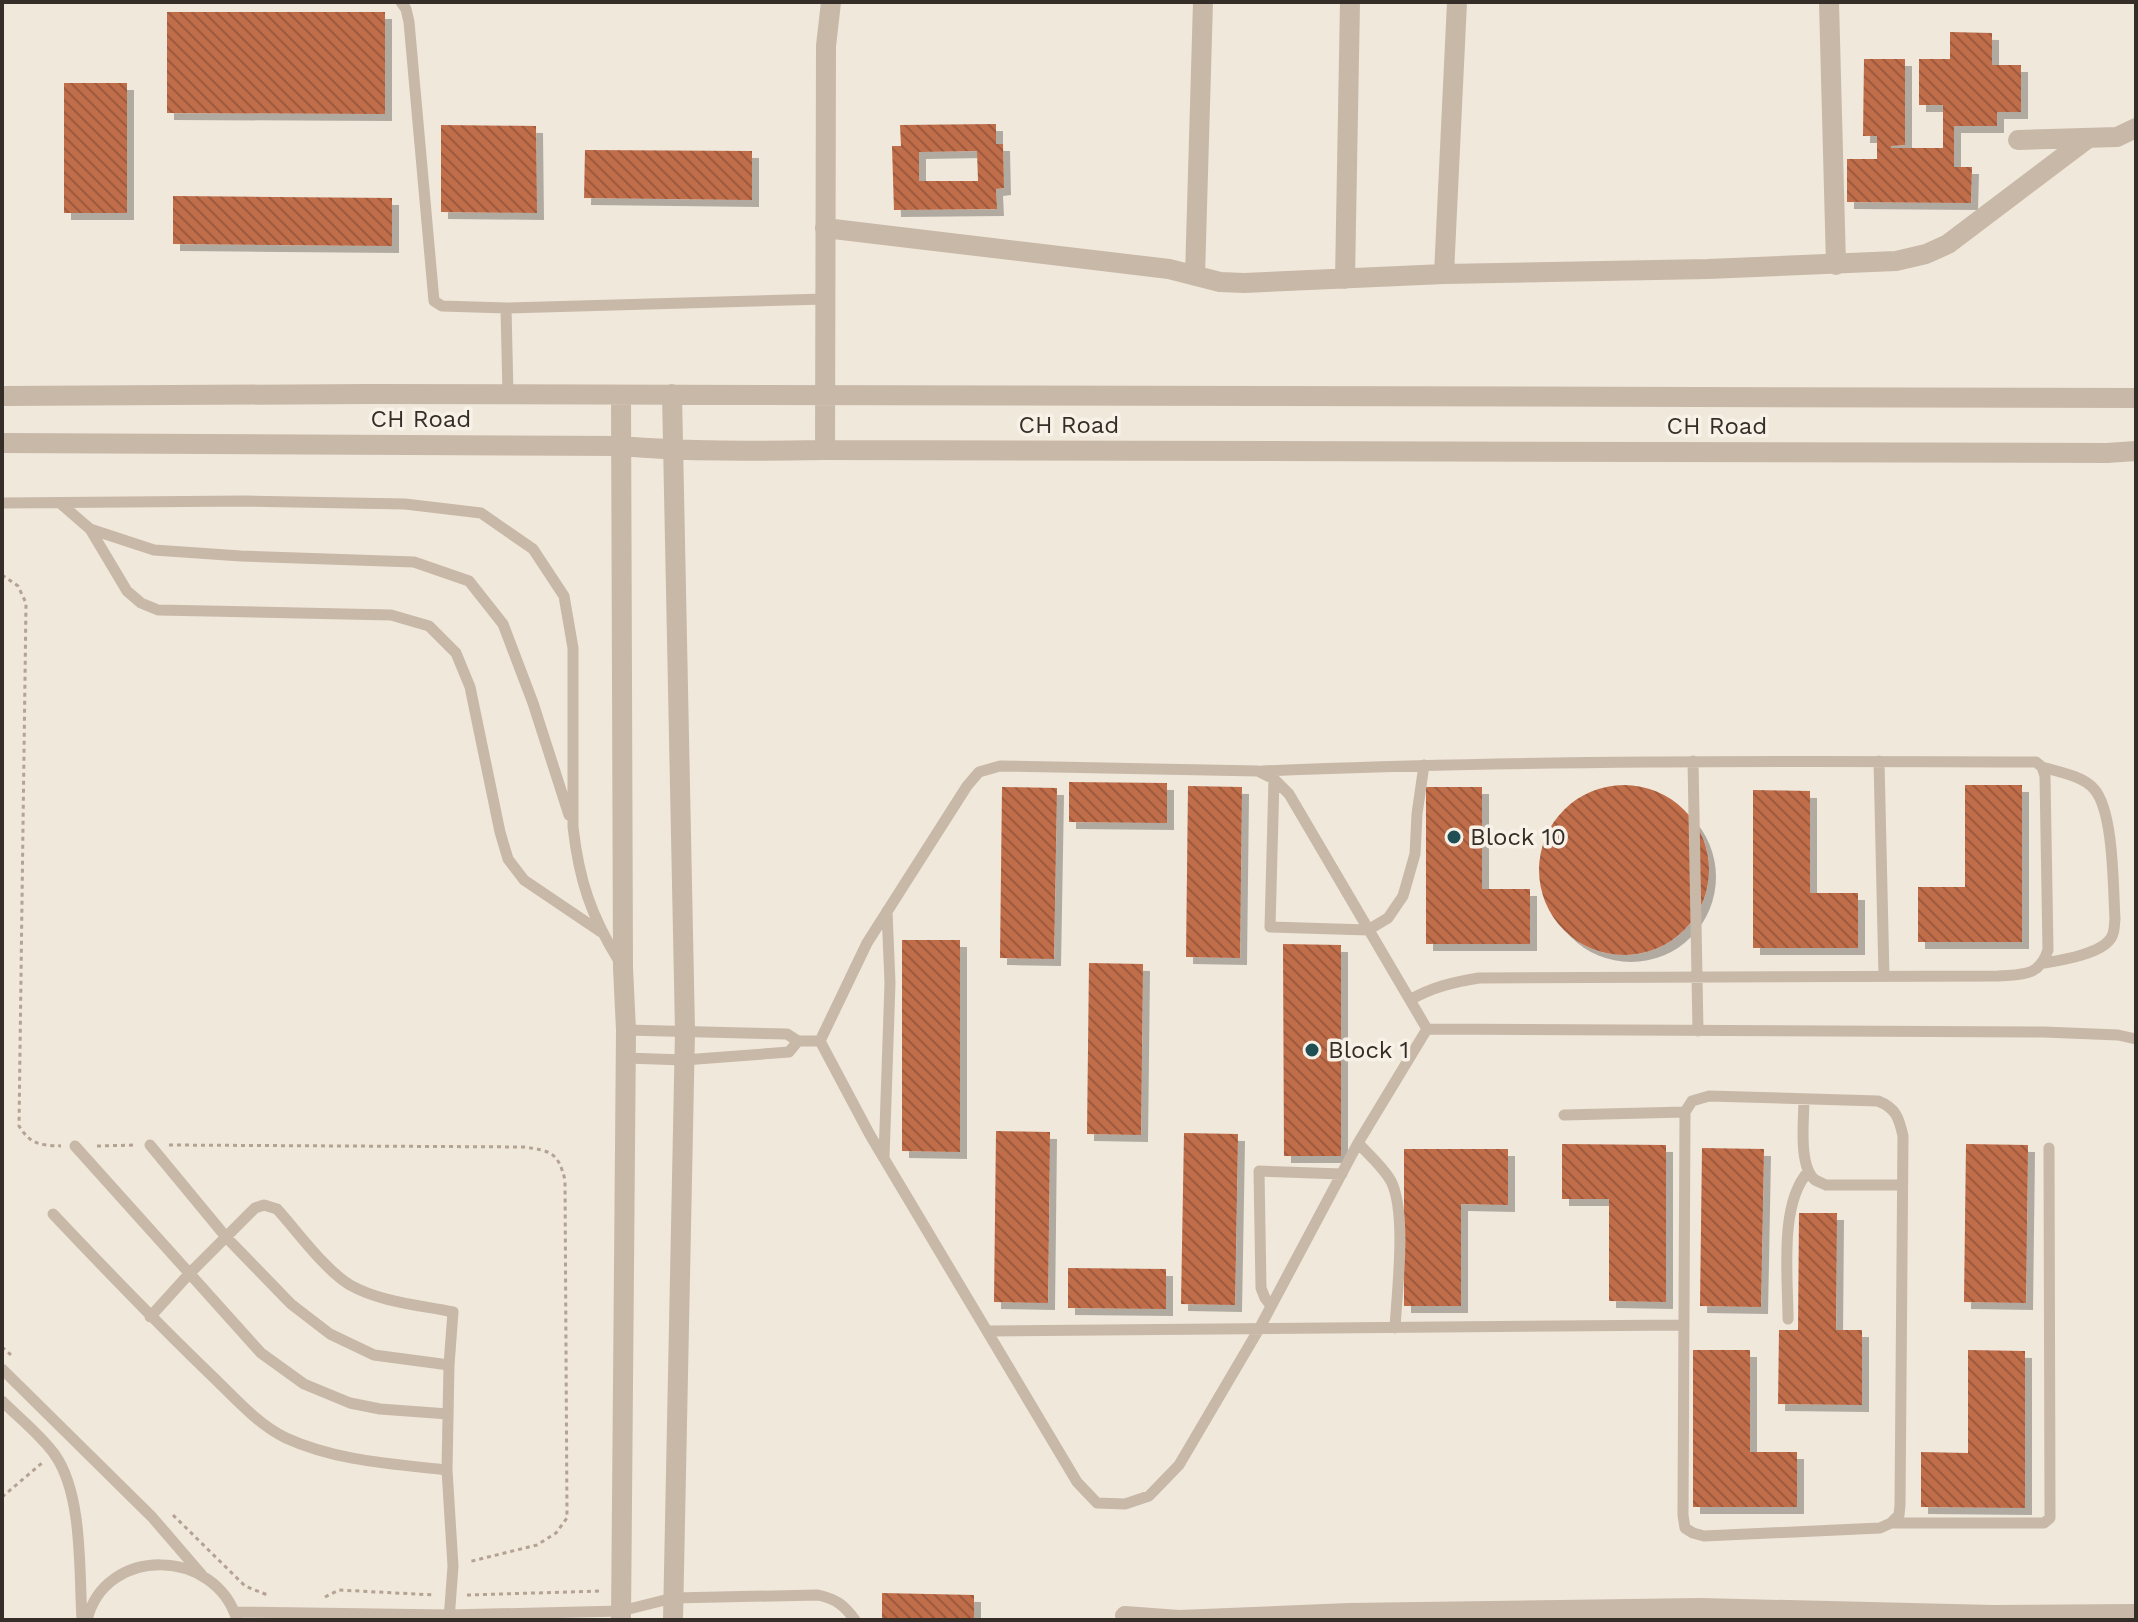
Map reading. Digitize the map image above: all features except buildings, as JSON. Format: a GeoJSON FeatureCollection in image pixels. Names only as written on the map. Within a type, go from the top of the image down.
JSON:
{"type":"FeatureCollection","features":[{"type":"Feature","properties":{"kind":"street"},"geometry":{"type":"LineString","coordinates":[[825,450],[826,46],[831,2]]}},
{"type":"Feature","properties":{"kind":"street"},"geometry":{"type":"LineString","coordinates":[[1195,276],[1203,2]]}},
{"type":"Feature","properties":{"kind":"street"},"geometry":{"type":"LineString","coordinates":[[1345,279],[1350,2]]}},
{"type":"Feature","properties":{"kind":"street"},"geometry":{"type":"LineString","coordinates":[[1444,274],[1457,2]]}},
{"type":"Feature","properties":{"kind":"street"},"geometry":{"type":"LineString","coordinates":[[1829,2],[1836,265]]}},
{"type":"Feature","properties":{"kind":"street"},"geometry":{"type":"LineString","coordinates":[[2018,140],[2117,137],[2136,128]]}},
{"type":"Feature","properties":{"kind":"street"},"geometry":{"type":"LineString","coordinates":[[825,228],[1169,269],[1220,282],[1244,283],[1896,261],[1926,254],[1948,244],[2087,139]]}},
{"type":"Feature","properties":{"kind":"street"},"geometry":{"type":"LineString","coordinates":[[672,394],[685,1031],[673,1620]]}},
{"type":"Feature","properties":{"kind":"street","name":"CH Road"},"geometry":{"type":"LineString","coordinates":[[2,396],[672,394],[2136,398]]}},
{"type":"Feature","properties":{"kind":"street"},"geometry":{"type":"LineString","coordinates":[[621,396],[623,968],[626,1030],[621,1607]]}},
{"type":"Feature","properties":{"kind":"street","name":"CH Road"},"geometry":{"type":"LineString","coordinates":[[2,443],[620,446],[673,451],[2136,451]]}},
{"type":"Feature","properties":{"kind":"street"},"geometry":{"type":"LineString","coordinates":[[1125,1616],[1179,1620],[1700,1608],[2136,1614]]}},
{"type":"Feature","properties":{"kind":"lane"},"geometry":{"type":"LineString","coordinates":[[401,2],[409,22],[434,301],[442,306],[506,308],[825,299]]}},
{"type":"Feature","properties":{"kind":"lane"},"geometry":{"type":"LineString","coordinates":[[506,308],[508,395]]}},
{"type":"Feature","properties":{"kind":"lane"},"geometry":{"type":"LineString","coordinates":[[2,503],[245,501],[405,504],[481,513],[533,549],[564,596],[573,648],[573,827],[576,856],[583,888],[601,933],[623,968]]}},
{"type":"Feature","properties":{"kind":"lane"},"geometry":{"type":"LineString","coordinates":[[60,503],[90,529],[127,591],[141,603],[158,610],[391,615],[429,626],[456,653],[470,687],[508,859],[524,880],[601,933]]}},
{"type":"Feature","properties":{"kind":"lane"},"geometry":{"type":"LineString","coordinates":[[90,529],[154,550],[414,562],[469,581],[503,624],[533,703],[573,827]]}},
{"type":"Feature","properties":{"kind":"lane"},"geometry":{"type":"LineString","coordinates":[[1693,761],[1698,1031]]}},
{"type":"Feature","properties":{"kind":"lane"},"geometry":{"type":"LineString","coordinates":[[820,1041],[867,943],[967,786],[979,772],[1000,766],[1258,771],[1693,761],[2036,762],[2084,782],[2094,789],[2104,805],[2115,919],[2110,941],[2087,953],[2044,963],[2025,974],[1479,978],[1429,989],[1410,1000]]}},
{"type":"Feature","properties":{"kind":"lane"},"geometry":{"type":"LineString","coordinates":[[1879,761],[1884,976]]}},
{"type":"Feature","properties":{"kind":"lane"},"geometry":{"type":"LineString","coordinates":[[1274,779],[1270,927],[1368,930],[1388,918],[1403,896],[1415,854],[1424,765]]}},
{"type":"Feature","properties":{"kind":"lane"},"geometry":{"type":"LineString","coordinates":[[2042,767],[2045,776],[2048,950],[2044,963]]}},
{"type":"Feature","properties":{"kind":"lane"},"geometry":{"type":"LineString","coordinates":[[1258,771],[1274,779],[1289,794],[1427,1029]]}},
{"type":"Feature","properties":{"kind":"lane"},"geometry":{"type":"LineString","coordinates":[[884,1158],[890,983],[887,911]]}},
{"type":"Feature","properties":{"kind":"lane"},"geometry":{"type":"LineString","coordinates":[[820,1041],[884,1158],[1077,1482],[1097,1503],[1125,1504],[1149,1496],[1179,1465],[1259,1329],[1358,1143],[1427,1029]]}},
{"type":"Feature","properties":{"kind":"lane"},"geometry":{"type":"LineString","coordinates":[[1427,1029],[2044,1032],[2118,1035],[2136,1039]]}},
{"type":"Feature","properties":{"kind":"lane"},"geometry":{"type":"LineString","coordinates":[[626,1030],[787,1034],[798,1041],[820,1041]]}},
{"type":"Feature","properties":{"kind":"lane"},"geometry":{"type":"LineString","coordinates":[[2118,1035],[2136,1032]]}},
{"type":"Feature","properties":{"kind":"lane"},"geometry":{"type":"LineString","coordinates":[[626,1058],[684,1060],[789,1052],[798,1041]]}},
{"type":"Feature","properties":{"kind":"lane"},"geometry":{"type":"LineString","coordinates":[[1709,1096],[1804,1099],[1878,1101],[1889,1106],[1898,1117],[1903,1136],[1899,1515],[1880,1528],[1704,1536],[1685,1528],[1683,1515],[1685,1112],[1692,1101],[1709,1096]]}},
{"type":"Feature","properties":{"kind":"lane"},"geometry":{"type":"LineString","coordinates":[[1804,1099],[1804,1159],[1808,1172],[1815,1180],[1826,1185],[1902,1185]]}},
{"type":"Feature","properties":{"kind":"lane"},"geometry":{"type":"LineString","coordinates":[[1564,1115],[1685,1112]]}},
{"type":"Feature","properties":{"kind":"lane"},"geometry":{"type":"LineString","coordinates":[[1358,1143],[1390,1179],[1397,1197],[1400,1217],[1395,1328]]}},
{"type":"Feature","properties":{"kind":"lane"},"geometry":{"type":"LineString","coordinates":[[150,1145],[226,1237],[291,1304],[330,1334],[374,1355],[449,1365]]}},
{"type":"Feature","properties":{"kind":"lane"},"geometry":{"type":"LineString","coordinates":[[75,1146],[261,1353],[304,1384],[350,1403],[380,1409],[448,1414]]}},
{"type":"Feature","properties":{"kind":"lane"},"geometry":{"type":"LineString","coordinates":[[1891,1523],[2044,1523],[2050,1518],[2049,1148]]}},
{"type":"Feature","properties":{"kind":"lane"},"geometry":{"type":"LineString","coordinates":[[1271,1306],[1261,1288],[1259,1171],[1342,1174]]}},
{"type":"Feature","properties":{"kind":"lane"},"geometry":{"type":"LineString","coordinates":[[1788,1319],[1791,1212],[1796,1190],[1808,1172]]}},
{"type":"Feature","properties":{"kind":"lane"},"geometry":{"type":"LineString","coordinates":[[150,1317],[255,1208],[264,1205],[277,1209],[348,1284],[373,1295],[453,1312],[447,1470],[453,1566],[449,1617]]}},
{"type":"Feature","properties":{"kind":"lane"},"geometry":{"type":"LineString","coordinates":[[53,1214],[150,1317],[259,1421],[285,1438],[329,1453],[381,1463],[447,1470]]}},
{"type":"Feature","properties":{"kind":"lane"},"geometry":{"type":"LineString","coordinates":[[988,1331],[1682,1325]]}},
{"type":"Feature","properties":{"kind":"lane"},"geometry":{"type":"LineString","coordinates":[[2,1369],[167,1533],[202,1575],[221,1591],[235,1616],[510,1617],[621,1607],[673,1598],[818,1595],[833,1598],[846,1607],[855,1620]]}},
{"type":"Feature","properties":{"kind":"lane"},"geometry":{"type":"LineString","coordinates":[[2,1401],[54,1452],[65,1471],[73,1493],[76,1515],[85,1620]]}},
{"type":"Feature","properties":{"kind":"lane"},"geometry":{"type":"LineString","coordinates":[[85,1620],[104,1589],[125,1572],[151,1564],[177,1565],[202,1575]]}},
{"type":"Feature","properties":{"kind":"path"},"geometry":{"type":"LineString","coordinates":[[2,575],[18,586],[26,603],[19,1126],[26,1137],[40,1145],[75,1146],[524,1147],[546,1150],[560,1162],[565,1180],[567,1518],[556,1533],[537,1545],[453,1566]]}},
{"type":"Feature","properties":{"kind":"path"},"geometry":{"type":"LineString","coordinates":[[2,1347],[13,1358]]}},
{"type":"Feature","properties":{"kind":"path"},"geometry":{"type":"LineString","coordinates":[[2,1497],[54,1452]]}},
{"type":"Feature","properties":{"kind":"path"},"geometry":{"type":"LineString","coordinates":[[168,1510],[245,1586],[279,1598]]}},
{"type":"Feature","properties":{"kind":"path"},"geometry":{"type":"LineString","coordinates":[[316,1601],[339,1590],[621,1607]]}},
{"type":"Feature","properties":{"kind":"place","name":"Block 10"},"geometry":{"type":"Point","coordinates":[1454,837]}},
{"type":"Feature","properties":{"kind":"place","name":"Block 1"},"geometry":{"type":"Point","coordinates":[1312,1050]}}]}
